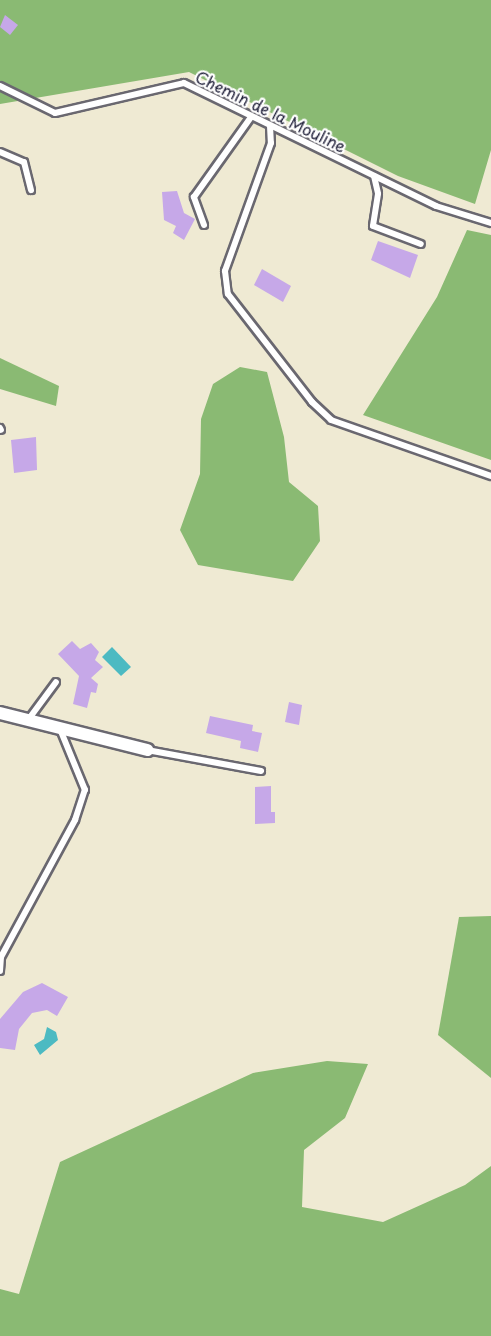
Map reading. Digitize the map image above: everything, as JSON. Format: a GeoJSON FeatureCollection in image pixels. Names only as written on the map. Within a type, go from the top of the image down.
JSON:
{"type":"FeatureCollection","features":[{"type":"Feature","properties":{"kind":"street"},"geometry":{"type":"LineString","coordinates":[[0,713],[147,750]]}},
{"type":"Feature","properties":{"kind":"lane","name":"Chemin de la Mouline"},"geometry":{"type":"LineString","coordinates":[[0,86],[55,113],[184,83],[436,206],[491,223]]}},
{"type":"Feature","properties":{"kind":"lane"},"geometry":{"type":"LineString","coordinates":[[204,225],[194,197],[251,117]]}},
{"type":"Feature","properties":{"kind":"lane"},"geometry":{"type":"LineString","coordinates":[[270,126],[271,143],[225,270],[228,294],[312,402],[331,420],[491,476]]}},
{"type":"Feature","properties":{"kind":"lane"},"geometry":{"type":"LineString","coordinates":[[0,152],[24,162],[31,190]]}},
{"type":"Feature","properties":{"kind":"lane"},"geometry":{"type":"LineString","coordinates":[[374,176],[378,194],[373,226],[421,244]]}},
{"type":"Feature","properties":{"kind":"lane"},"geometry":{"type":"LineString","coordinates":[[27,720],[56,682]]}},
{"type":"Feature","properties":{"kind":"lane"},"geometry":{"type":"LineString","coordinates":[[0,971],[1,957],[75,820],[85,790],[60,729]]}},
{"type":"Feature","properties":{"kind":"lane"},"geometry":{"type":"LineString","coordinates":[[147,750],[261,771]]}},
{"type":"Feature","properties":{"kind":"green space"},"geometry":{"type":"Polygon","coordinates":[[[0,0],[491,0],[491,150],[475,204],[398,176],[189,72],[0,104],[0,0]]]}},
{"type":"Feature","properties":{"kind":"green space"},"geometry":{"type":"Polygon","coordinates":[[[467,230],[491,235],[491,460],[363,415],[437,297],[467,230]]]}},
{"type":"Feature","properties":{"kind":"green space"},"geometry":{"type":"Polygon","coordinates":[[[0,358],[59,386],[56,406],[0,389],[0,358]]]}},
{"type":"Feature","properties":{"kind":"green space"},"geometry":{"type":"Polygon","coordinates":[[[240,367],[267,372],[284,437],[289,482],[318,506],[320,541],[293,581],[198,565],[180,530],[200,474],[201,419],[213,384],[240,367]]]}},
{"type":"Feature","properties":{"kind":"green space"},"geometry":{"type":"Polygon","coordinates":[[[491,916],[491,1078],[438,1035],[459,917],[491,916]]]}},
{"type":"Feature","properties":{"kind":"green space"},"geometry":{"type":"Polygon","coordinates":[[[327,1061],[368,1064],[345,1118],[304,1150],[302,1207],[383,1222],[465,1185],[491,1166],[491,1336],[0,1336],[0,1289],[19,1294],[60,1162],[253,1073],[327,1061]]]}},
{"type":"Feature","properties":{"kind":"water"},"geometry":{"type":"Polygon","coordinates":[[[112,647],[131,667],[121,676],[102,657],[112,647]]]}},
{"type":"Feature","properties":{"kind":"water"},"geometry":{"type":"Polygon","coordinates":[[[47,1027],[56,1032],[58,1040],[40,1055],[34,1045],[44,1039],[47,1027]]]}},
{"type":"Feature","properties":{"kind":"building"},"geometry":{"type":"Polygon","coordinates":[[[5,15],[18,25],[10,35],[0,27],[5,15]]]}},
{"type":"Feature","properties":{"kind":"building"},"geometry":{"type":"Polygon","coordinates":[[[177,191],[184,213],[195,219],[184,240],[173,233],[176,226],[164,220],[162,192],[177,191]]]}},
{"type":"Feature","properties":{"kind":"building"},"geometry":{"type":"Polygon","coordinates":[[[378,241],[418,255],[410,278],[371,260],[378,241]]]}},
{"type":"Feature","properties":{"kind":"building"},"geometry":{"type":"Polygon","coordinates":[[[262,269],[291,286],[283,302],[254,285],[262,269]]]}},
{"type":"Feature","properties":{"kind":"building"},"geometry":{"type":"Polygon","coordinates":[[[36,437],[37,470],[14,473],[11,440],[36,437]]]}},
{"type":"Feature","properties":{"kind":"building"},"geometry":{"type":"Polygon","coordinates":[[[72,641],[80,649],[91,643],[99,652],[95,660],[103,667],[91,678],[98,684],[96,693],[91,692],[87,708],[73,704],[79,676],[58,654],[72,641]]]}},
{"type":"Feature","properties":{"kind":"building"},"geometry":{"type":"Polygon","coordinates":[[[289,702],[302,705],[299,725],[285,722],[289,702]]]}},
{"type":"Feature","properties":{"kind":"building"},"geometry":{"type":"Polygon","coordinates":[[[210,716],[253,725],[252,731],[262,733],[258,752],[240,748],[241,741],[206,733],[210,716]]]}},
{"type":"Feature","properties":{"kind":"building"},"geometry":{"type":"Polygon","coordinates":[[[271,786],[271,812],[275,812],[275,823],[255,824],[255,787],[271,786]]]}},
{"type":"Feature","properties":{"kind":"building"},"geometry":{"type":"Polygon","coordinates":[[[42,983],[68,997],[57,1016],[47,1010],[32,1013],[19,1029],[15,1050],[0,1048],[0,1019],[23,992],[42,983]]]}}]}
